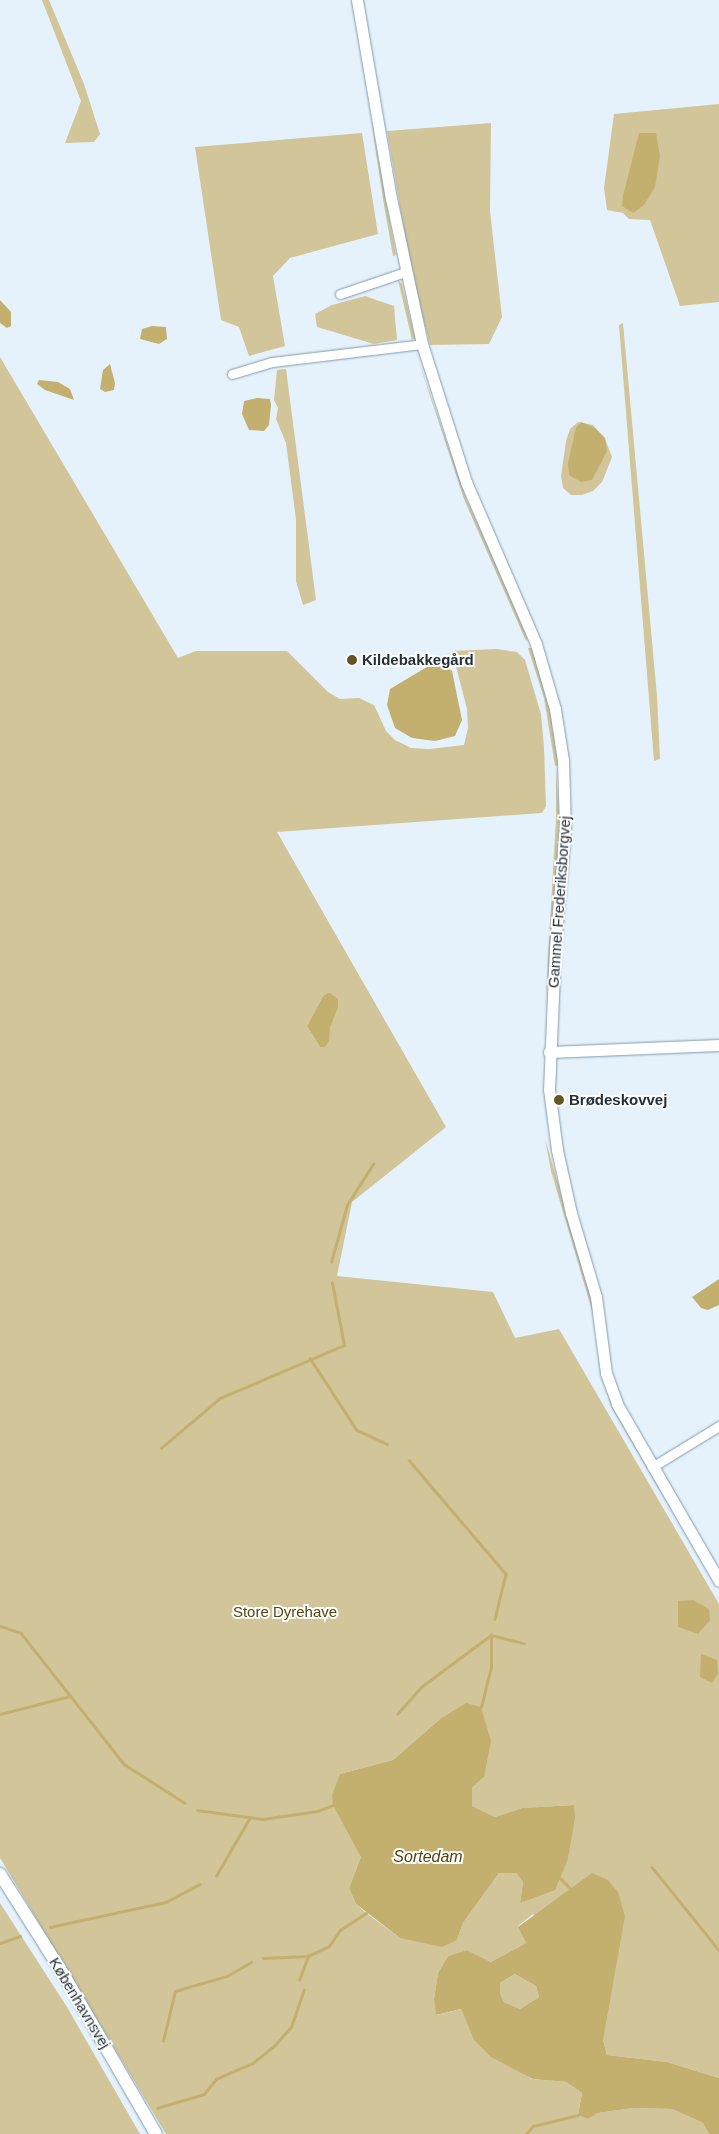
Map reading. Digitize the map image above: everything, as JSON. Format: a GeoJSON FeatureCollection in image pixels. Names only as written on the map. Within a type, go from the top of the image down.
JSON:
{"type":"FeatureCollection","features":[{"type":"Feature","properties":{"kind":"main road","name":"Københavnsvej"},"geometry":{"type":"LineString","coordinates":[[0,1874],[65,1978],[156,2134]]}},
{"type":"Feature","properties":{"kind":"street","name":"Gammel Frederiksborgvej"},"geometry":{"type":"LineString","coordinates":[[357,0],[405,272],[422,344],[466,482],[536,644],[555,708],[563,760],[565,829],[549,1052],[549,1089],[557,1150],[578,1240],[596,1297],[607,1378],[617,1404],[719,1581]]}},
{"type":"Feature","properties":{"kind":"street"},"geometry":{"type":"LineString","coordinates":[[340,294],[405,272]]}},
{"type":"Feature","properties":{"kind":"street"},"geometry":{"type":"LineString","coordinates":[[232,374],[272,362],[422,344]]}},
{"type":"Feature","properties":{"kind":"street"},"geometry":{"type":"LineString","coordinates":[[549,1052],[719,1045]]}},
{"type":"Feature","properties":{"kind":"street"},"geometry":{"type":"LineString","coordinates":[[652,1467],[719,1426]]}},
{"type":"Feature","properties":{"kind":"green space"},"geometry":{"type":"Polygon","coordinates":[[[42,0],[49,0],[84,84],[100,134],[94,142],[65,143],[81,101],[42,0]]]}},
{"type":"Feature","properties":{"kind":"green space"},"geometry":{"type":"Polygon","coordinates":[[[719,104],[719,302],[680,306],[650,220],[629,219],[623,213],[607,210],[604,188],[614,114],[719,104]]]}},
{"type":"Feature","properties":{"kind":"green space"},"geometry":{"type":"Polygon","coordinates":[[[371,119],[396,255],[393,256],[384,205],[371,119]]]}},
{"type":"Feature","properties":{"kind":"green space"},"geometry":{"type":"Polygon","coordinates":[[[491,123],[490,211],[502,317],[489,344],[430,345],[411,271],[387,131],[491,123]]]}},
{"type":"Feature","properties":{"kind":"green space"},"geometry":{"type":"Polygon","coordinates":[[[362,133],[378,234],[290,258],[273,276],[285,346],[249,356],[239,327],[221,320],[195,147],[362,133]]]}},
{"type":"Feature","properties":{"kind":"green space"},"geometry":{"type":"Polygon","coordinates":[[[398,280],[402,284],[415,338],[412,340],[398,280]]]}},
{"type":"Feature","properties":{"kind":"green space"},"geometry":{"type":"Polygon","coordinates":[[[365,296],[394,306],[397,340],[374,344],[317,327],[315,314],[332,305],[365,296]]]}},
{"type":"Feature","properties":{"kind":"green space"},"geometry":{"type":"Polygon","coordinates":[[[623,323],[657,696],[660,759],[654,761],[619,325],[623,323]]]}},
{"type":"Feature","properties":{"kind":"green space"},"geometry":{"type":"Polygon","coordinates":[[[415,350],[466,498],[528,636],[526,641],[464,499],[415,350]]]}},
{"type":"Feature","properties":{"kind":"green space","name":"Store Dyrehave"},"geometry":{"type":"Polygon","coordinates":[[[0,357],[178,658],[196,651],[287,651],[328,692],[340,699],[359,698],[374,705],[386,731],[395,740],[411,748],[429,749],[464,745],[468,728],[467,709],[452,651],[497,649],[517,652],[525,660],[541,714],[546,806],[542,813],[277,832],[446,1127],[352,1202],[337,1276],[493,1292],[515,1338],[559,1329],[719,1604],[719,2078],[667,2062],[607,2055],[603,2040],[533,1914],[518,1926],[526,1943],[491,1962],[467,1950],[448,1956],[438,1973],[434,1999],[437,2015],[461,2009],[474,2039],[532,2079],[566,2082],[582,2093],[578,2115],[588,2119],[598,2113],[633,2108],[672,2109],[703,2123],[709,2134],[166,2134],[0,1858],[0,357]],[[329,992],[323,996],[307,1026],[320,1047],[338,1008],[329,992]],[[440,1719],[393,1760],[340,1774],[361,1857],[349,1888],[356,1904],[400,1938],[457,1940],[463,1923],[499,1873],[516,1873],[523,1882],[520,1903],[568,1859],[574,1805],[522,1808],[495,1817],[472,1806],[472,1788],[484,1777],[440,1719]]]}},
{"type":"Feature","properties":{"kind":"green space"},"geometry":{"type":"Polygon","coordinates":[[[286,369],[316,600],[303,605],[296,581],[296,520],[286,443],[276,419],[278,408],[274,400],[277,370],[286,369]]]}},
{"type":"Feature","properties":{"kind":"green space"},"geometry":{"type":"Polygon","coordinates":[[[578,422],[593,425],[605,439],[612,457],[602,482],[593,491],[582,495],[571,495],[563,488],[561,476],[566,441],[570,429],[578,422]]]}},
{"type":"Feature","properties":{"kind":"green space"},"geometry":{"type":"Polygon","coordinates":[[[528,648],[532,648],[551,713],[558,765],[555,766],[544,698],[528,648]]]}},
{"type":"Feature","properties":{"kind":"green space"},"geometry":{"type":"Polygon","coordinates":[[[556,769],[560,827],[545,1012],[556,818],[556,769]]]}},
{"type":"Feature","properties":{"kind":"green space"},"geometry":{"type":"Polygon","coordinates":[[[545,1139],[591,1295],[594,1317],[551,1171],[545,1139]]]}},
{"type":"Feature","properties":{"kind":"green space"},"geometry":{"type":"Polygon","coordinates":[[[598,1361],[613,1407],[677,1521],[611,1406],[598,1361]]]}},
{"type":"Feature","properties":{"kind":"green space"},"geometry":{"type":"Polygon","coordinates":[[[0,1903],[67,2007],[140,2134],[0,2134],[0,1903]]]}},
{"type":"Feature","properties":{"kind":"green space"},"geometry":{"type":"Polygon","coordinates":[[[515,1974],[536,1986],[539,1997],[520,2009],[504,2002],[500,1993],[500,1983],[515,1974]]]}},
{"type":"Feature","properties":{"kind":"water"},"geometry":{"type":"Polygon","coordinates":[[[639,133],[656,133],[660,156],[655,187],[644,205],[633,213],[622,206],[639,133]]]}},
{"type":"Feature","properties":{"kind":"water"},"geometry":{"type":"Polygon","coordinates":[[[0,300],[11,312],[11,326],[7,328],[0,323],[0,300]]]}},
{"type":"Feature","properties":{"kind":"water"},"geometry":{"type":"Polygon","coordinates":[[[152,326],[166,327],[167,339],[159,344],[140,339],[142,329],[152,326]]]}},
{"type":"Feature","properties":{"kind":"water"},"geometry":{"type":"Polygon","coordinates":[[[110,364],[115,383],[114,390],[105,392],[100,389],[103,370],[110,364]]]}},
{"type":"Feature","properties":{"kind":"water"},"geometry":{"type":"Polygon","coordinates":[[[39,380],[58,382],[70,389],[74,400],[45,390],[37,384],[39,380]]]}},
{"type":"Feature","properties":{"kind":"water"},"geometry":{"type":"Polygon","coordinates":[[[257,398],[270,399],[269,425],[264,431],[249,430],[242,414],[244,401],[257,398]]]}},
{"type":"Feature","properties":{"kind":"water"},"geometry":{"type":"Polygon","coordinates":[[[581,422],[595,428],[605,438],[607,451],[592,480],[581,482],[569,475],[568,463],[576,428],[581,422]]]}},
{"type":"Feature","properties":{"kind":"water"},"geometry":{"type":"Polygon","coordinates":[[[437,661],[452,671],[462,720],[455,736],[435,741],[412,738],[395,728],[387,705],[390,689],[437,661]]]}},
{"type":"Feature","properties":{"kind":"water"},"geometry":{"type":"Polygon","coordinates":[[[329,992],[338,999],[338,1008],[330,1027],[329,1041],[325,1047],[320,1047],[307,1026],[323,996],[329,992]]]}},
{"type":"Feature","properties":{"kind":"water"},"geometry":{"type":"Polygon","coordinates":[[[719,1279],[719,1305],[708,1310],[701,1308],[692,1297],[719,1279]]]}},
{"type":"Feature","properties":{"kind":"water"},"geometry":{"type":"Polygon","coordinates":[[[693,1600],[709,1609],[710,1620],[698,1634],[678,1627],[678,1601],[693,1600]]]}},
{"type":"Feature","properties":{"kind":"water"},"geometry":{"type":"Polygon","coordinates":[[[701,1654],[717,1660],[718,1674],[712,1683],[700,1677],[701,1654]]]}},
{"type":"Feature","properties":{"kind":"water","name":"Sortedam"},"geometry":{"type":"Polygon","coordinates":[[[466,1703],[481,1707],[491,1741],[484,1777],[472,1788],[472,1806],[495,1817],[522,1808],[574,1805],[575,1818],[568,1859],[555,1890],[520,1903],[523,1882],[516,1873],[499,1873],[463,1923],[457,1940],[442,1947],[400,1938],[356,1904],[349,1888],[361,1857],[333,1805],[332,1795],[340,1774],[393,1760],[440,1719],[466,1703]]]}},
{"type":"Feature","properties":{"kind":"water"},"geometry":{"type":"Polygon","coordinates":[[[592,1873],[608,1880],[618,1892],[625,1916],[603,2040],[607,2055],[667,2062],[719,2078],[719,2134],[709,2134],[703,2123],[672,2109],[633,2108],[598,2113],[588,2119],[578,2115],[582,2093],[566,2082],[533,2079],[491,2057],[474,2040],[461,2009],[436,2015],[434,1999],[438,1973],[448,1956],[467,1950],[491,1962],[526,1943],[518,1927],[592,1873]],[[515,1974],[500,1983],[500,1993],[504,2002],[520,2009],[539,1997],[536,1986],[515,1974]]]}},
{"type":"Feature","properties":{"kind":"waterway"},"geometry":{"type":"LineString","coordinates":[[331,1262],[347,1205],[373,1164]]}},
{"type":"Feature","properties":{"kind":"waterway"},"geometry":{"type":"LineString","coordinates":[[161,1448],[220,1398],[344,1345],[332,1283]]}},
{"type":"Feature","properties":{"kind":"waterway"},"geometry":{"type":"LineString","coordinates":[[310,1358],[357,1430],[387,1444]]}},
{"type":"Feature","properties":{"kind":"waterway"},"geometry":{"type":"LineString","coordinates":[[409,1460],[506,1574],[495,1619]]}},
{"type":"Feature","properties":{"kind":"waterway"},"geometry":{"type":"LineString","coordinates":[[0,1626],[21,1633],[124,1764],[185,1803]]}},
{"type":"Feature","properties":{"kind":"waterway"},"geometry":{"type":"LineString","coordinates":[[491,1635],[524,1643]]}},
{"type":"Feature","properties":{"kind":"waterway"},"geometry":{"type":"LineString","coordinates":[[481,1707],[491,1667],[491,1635]]}},
{"type":"Feature","properties":{"kind":"waterway"},"geometry":{"type":"LineString","coordinates":[[397,1714],[421,1687],[491,1635]]}},
{"type":"Feature","properties":{"kind":"waterway"},"geometry":{"type":"LineString","coordinates":[[0,1714],[70,1696]]}},
{"type":"Feature","properties":{"kind":"waterway"},"geometry":{"type":"LineString","coordinates":[[197,1810],[263,1819],[318,1811],[333,1805]]}},
{"type":"Feature","properties":{"kind":"waterway"},"geometry":{"type":"LineString","coordinates":[[216,1876],[249,1819]]}},
{"type":"Feature","properties":{"kind":"waterway"},"geometry":{"type":"LineString","coordinates":[[652,1867],[719,1950]]}},
{"type":"Feature","properties":{"kind":"waterway"},"geometry":{"type":"LineString","coordinates":[[559,1877],[571,1889]]}},
{"type":"Feature","properties":{"kind":"waterway"},"geometry":{"type":"LineString","coordinates":[[50,1927],[166,1902],[200,1884]]}},
{"type":"Feature","properties":{"kind":"waterway"},"geometry":{"type":"LineString","coordinates":[[263,1958],[308,1956],[329,1946],[340,1930],[366,1913]]}},
{"type":"Feature","properties":{"kind":"waterway"},"geometry":{"type":"LineString","coordinates":[[0,1943],[20,1936]]}},
{"type":"Feature","properties":{"kind":"waterway"},"geometry":{"type":"LineString","coordinates":[[299,1980],[308,1956]]}},
{"type":"Feature","properties":{"kind":"waterway"},"geometry":{"type":"LineString","coordinates":[[163,2041],[175,1991],[227,1976],[251,1962]]}},
{"type":"Feature","properties":{"kind":"waterway"},"geometry":{"type":"LineString","coordinates":[[157,2108],[204,2094],[216,2079],[253,2063],[273,2047],[291,2027],[304,1990]]}},
{"type":"Feature","properties":{"kind":"waterway"},"geometry":{"type":"LineString","coordinates":[[526,2134],[533,2126],[578,2115]]}},
{"type":"Feature","properties":{"kind":"place","name":"Kildebakkegård"},"geometry":{"type":"Point","coordinates":[352,660]}},
{"type":"Feature","properties":{"kind":"place","name":"Brødeskovvej"},"geometry":{"type":"Point","coordinates":[559,1100]}}]}
